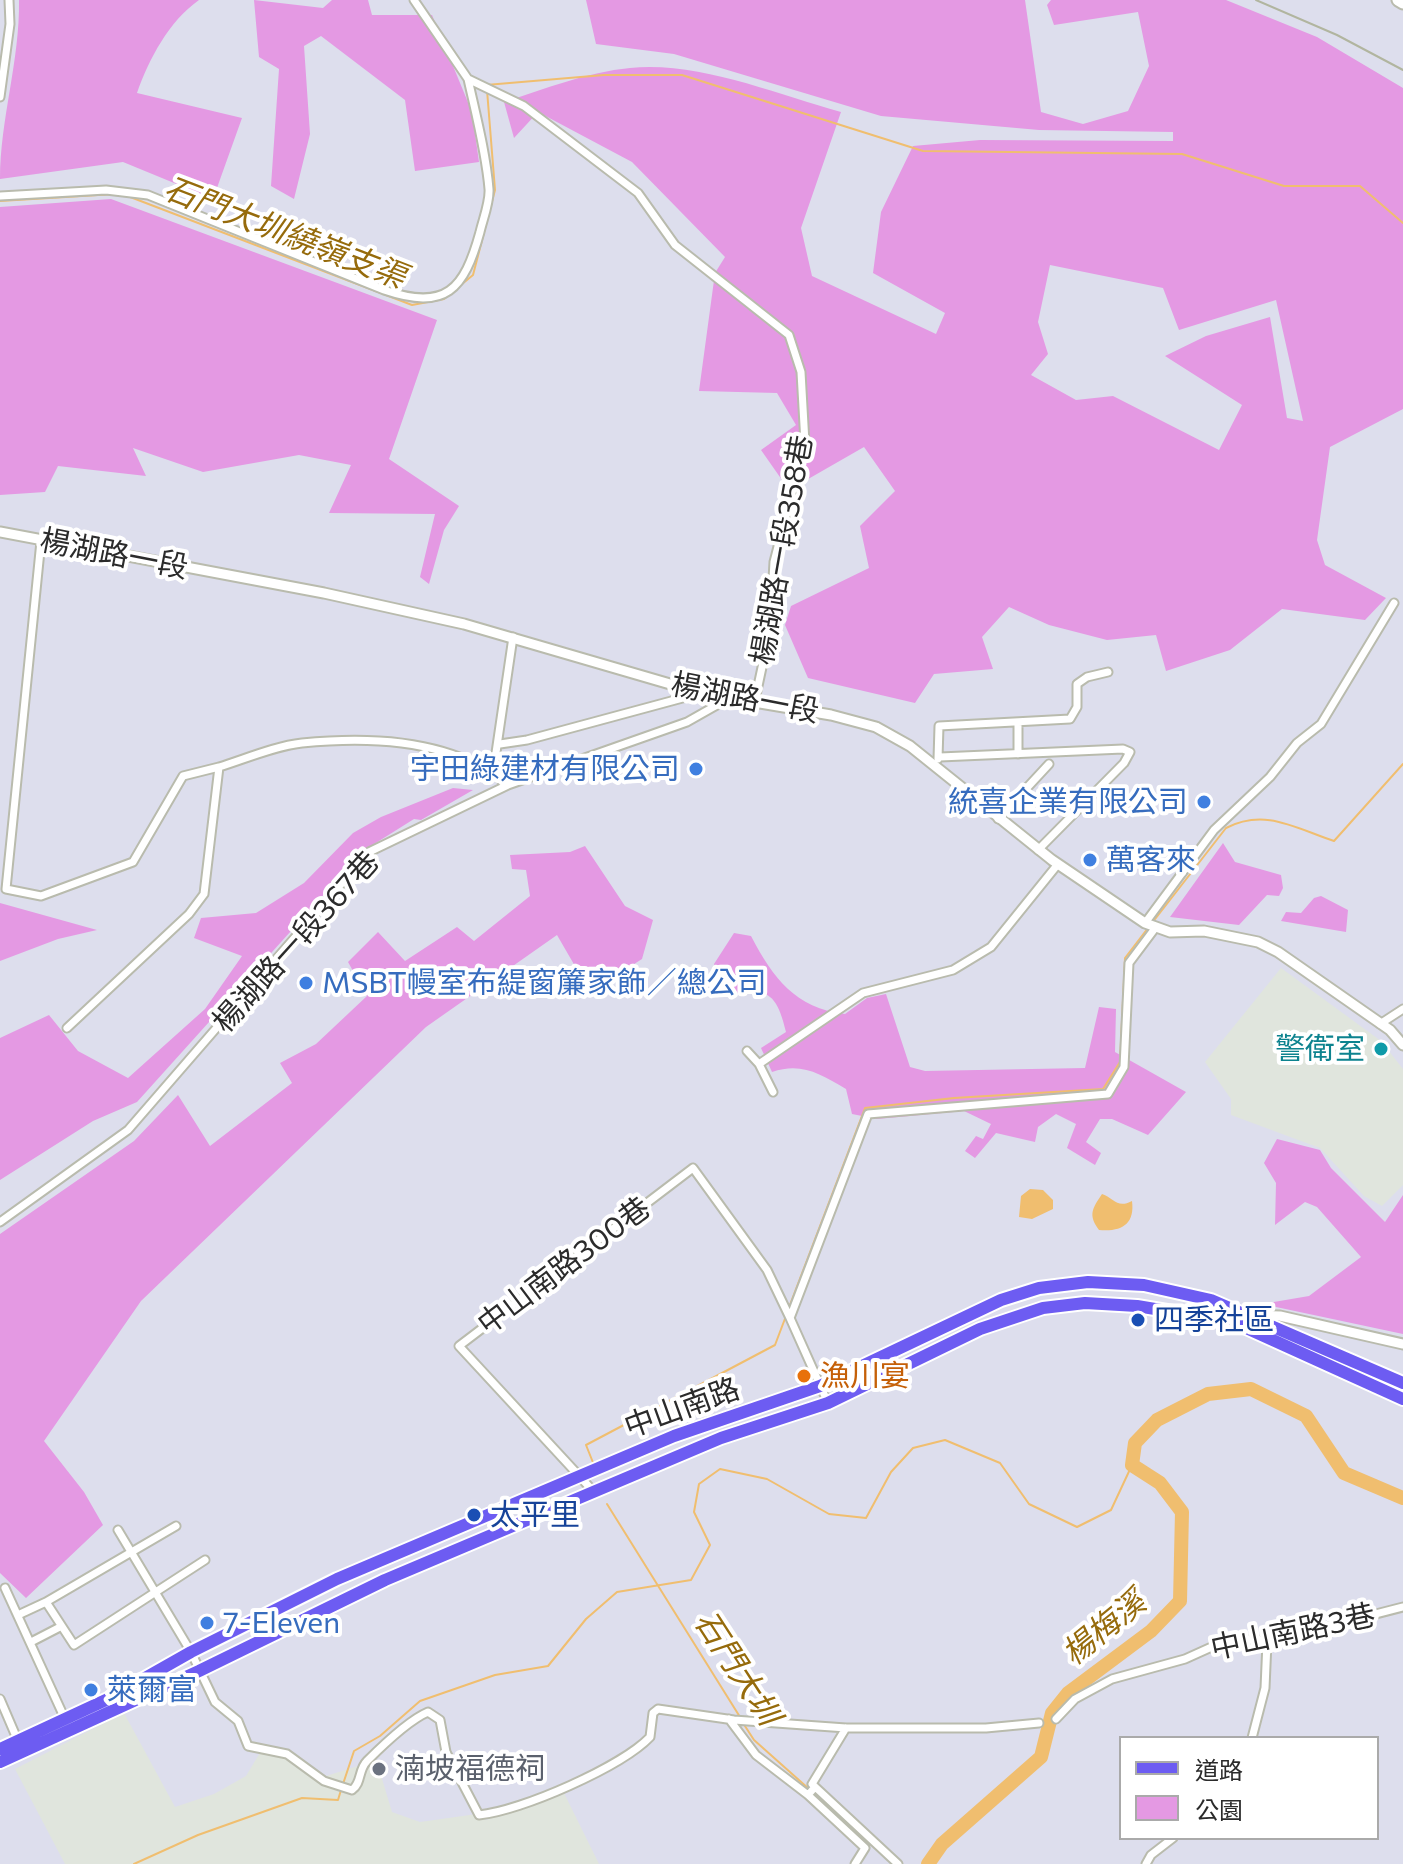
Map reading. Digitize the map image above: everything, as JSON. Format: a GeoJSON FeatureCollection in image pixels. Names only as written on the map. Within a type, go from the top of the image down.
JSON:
{"type":"FeatureCollection","features":[{"type":"Feature","properties":{"kind":"main road","name":"中山南路"},"geometry":{"type":"LineString","coordinates":[[0,1749],[65,1719],[337,1579],[674,1436],[820,1386],[1001,1300],[1039,1288],[1088,1282],[1144,1285],[1211,1300],[1403,1383]]}},
{"type":"Feature","properties":{"kind":"main road","name":"中山南路"},"geometry":{"type":"LineString","coordinates":[[0,1762],[199,1671],[385,1580],[721,1438],[828,1403],[980,1329],[1043,1308],[1085,1303],[1137,1306],[1233,1322],[1403,1399]]}},
{"type":"Feature","properties":{"kind":"street"},"geometry":{"type":"LineString","coordinates":[[0,97],[10,24],[9,0]]}},
{"type":"Feature","properties":{"kind":"street","name":"楊湖路一段358巷"},"geometry":{"type":"LineString","coordinates":[[414,0],[468,79],[524,106],[638,193],[675,245],[789,335],[794,344],[801,372],[805,443],[774,562],[770,630],[755,700]]}},
{"type":"Feature","properties":{"kind":"street"},"geometry":{"type":"LineString","coordinates":[[0,196],[106,190],[148,195],[384,290],[409,298],[436,298],[448,293],[469,269],[490,193],[468,79]]}},
{"type":"Feature","properties":{"kind":"street","name":"楊湖路一段"},"geometry":{"type":"LineString","coordinates":[[0,532],[324,593],[513,637],[701,693],[755,700],[876,727],[937,760],[998,819],[1038,850],[1151,925],[1170,932],[1204,931],[1258,942],[1278,952],[1380,1024],[1403,1045]]}},
{"type":"Feature","properties":{"kind":"street"},"geometry":{"type":"LineString","coordinates":[[41,541],[6,889],[41,896],[133,862],[183,776],[299,743],[410,741],[493,773],[508,785]]}},
{"type":"Feature","properties":{"kind":"street"},"geometry":{"type":"LineString","coordinates":[[828,1403],[789,1314],[868,1114],[1108,1094],[1124,1067],[1129,963],[1151,925],[1214,830],[1270,777],[1297,743],[1321,724],[1394,603]]}},
{"type":"Feature","properties":{"kind":"street"},"geometry":{"type":"LineString","coordinates":[[493,773],[500,744],[513,637]]}},
{"type":"Feature","properties":{"kind":"street"},"geometry":{"type":"LineString","coordinates":[[1038,850],[1124,763],[1130,752],[1123,749],[937,760],[939,726],[1070,719],[1077,707],[1077,684],[1087,677],[1108,672]]}},
{"type":"Feature","properties":{"kind":"street"},"geometry":{"type":"LineString","coordinates":[[500,744],[527,740],[701,693]]}},
{"type":"Feature","properties":{"kind":"street","name":"楊湖路一段367巷"},"geometry":{"type":"LineString","coordinates":[[0,1222],[128,1130],[369,852],[508,785],[687,722],[717,705],[720,694]]}},
{"type":"Feature","properties":{"kind":"street"},"geometry":{"type":"LineString","coordinates":[[1018,724],[1018,754]]}},
{"type":"Feature","properties":{"kind":"street"},"geometry":{"type":"LineString","coordinates":[[998,819],[1049,764]]}},
{"type":"Feature","properties":{"kind":"street"},"geometry":{"type":"LineString","coordinates":[[67,1028],[189,914],[204,894],[219,767]]}},
{"type":"Feature","properties":{"kind":"street"},"geometry":{"type":"LineString","coordinates":[[759,1064],[863,993],[953,970],[991,947],[1058,864]]}},
{"type":"Feature","properties":{"kind":"street"},"geometry":{"type":"LineString","coordinates":[[1380,1024],[1403,1009]]}},
{"type":"Feature","properties":{"kind":"street"},"geometry":{"type":"LineString","coordinates":[[747,1051],[759,1064],[773,1092]]}},
{"type":"Feature","properties":{"kind":"street","name":"中山南路300巷"},"geometry":{"type":"LineString","coordinates":[[594,1492],[459,1346],[693,1168],[743,1234],[789,1314]]}},
{"type":"Feature","properties":{"kind":"street"},"geometry":{"type":"LineString","coordinates":[[1233,1322],[1248,1315],[1280,1316],[1403,1344]]}},
{"type":"Feature","properties":{"kind":"street"},"geometry":{"type":"LineString","coordinates":[[18,1615],[46,1602],[176,1526]]}},
{"type":"Feature","properties":{"kind":"street"},"geometry":{"type":"LineString","coordinates":[[118,1530],[191,1652],[215,1702],[238,1721],[248,1746],[287,1754],[324,1781],[352,1790],[357,1787],[366,1761],[413,1718],[428,1712],[440,1720],[446,1752],[479,1815],[516,1807],[630,1754],[650,1737],[653,1713],[658,1709],[732,1720],[846,1728],[986,1728],[1039,1723]]}},
{"type":"Feature","properties":{"kind":"street"},"geometry":{"type":"LineString","coordinates":[[46,1602],[74,1645],[205,1560]]}},
{"type":"Feature","properties":{"kind":"street"},"geometry":{"type":"LineString","coordinates":[[5,1588],[65,1719]]}},
{"type":"Feature","properties":{"kind":"street","name":"中山南路3巷"},"geometry":{"type":"LineString","coordinates":[[1056,1719],[1075,1699],[1112,1679],[1185,1659],[1216,1645],[1255,1639],[1267,1642],[1403,1607]]}},
{"type":"Feature","properties":{"kind":"street"},"geometry":{"type":"LineString","coordinates":[[31,1642],[60,1627]]}},
{"type":"Feature","properties":{"kind":"street"},"geometry":{"type":"LineString","coordinates":[[1253,1736],[1265,1688],[1267,1642]]}},
{"type":"Feature","properties":{"kind":"street"},"geometry":{"type":"LineString","coordinates":[[0,1699],[18,1741]]}},
{"type":"Feature","properties":{"kind":"street"},"geometry":{"type":"LineString","coordinates":[[732,1720],[756,1755],[808,1795],[865,1848],[855,1864]]}},
{"type":"Feature","properties":{"kind":"street"},"geometry":{"type":"LineString","coordinates":[[846,1728],[812,1784],[898,1864]]}},
{"type":"Feature","properties":{"kind":"street"},"geometry":{"type":"LineString","coordinates":[[808,1795],[815,1787]]}},
{"type":"Feature","properties":{"kind":"street"},"geometry":{"type":"LineString","coordinates":[[1146,1864],[1151,1855],[1170,1840]]}},
{"type":"Feature","properties":{"kind":"shaded area"},"geometry":{"type":"Polygon","coordinates":[[[1281,968],[1381,1041],[1403,1069],[1403,1185],[1382,1206],[1364,1196],[1320,1148],[1231,1115],[1231,1099],[1205,1062],[1281,968]]]}},
{"type":"Feature","properties":{"kind":"shaded area"},"geometry":{"type":"Polygon","coordinates":[[[1030,1189],[1043,1190],[1053,1200],[1053,1209],[1032,1219],[1019,1217],[1021,1196],[1030,1189]]]}},
{"type":"Feature","properties":{"kind":"shaded area"},"geometry":{"type":"Polygon","coordinates":[[[1102,1194],[1119,1203],[1132,1201],[1131,1216],[1125,1225],[1114,1230],[1099,1230],[1093,1220],[1093,1212],[1102,1194]]]}},
{"type":"Feature","properties":{"kind":"shaded area"},"geometry":{"type":"Polygon","coordinates":[[[124,1713],[175,1807],[214,1794],[246,1776],[261,1751],[288,1759],[320,1778],[367,1763],[379,1769],[392,1812],[420,1822],[477,1814],[486,1820],[563,1791],[599,1864],[65,1864],[15,1769],[124,1713]]]}},
{"type":"Feature","properties":{"kind":"green space"},"geometry":{"type":"Polygon","coordinates":[[[19,0],[199,0],[178,19],[161,42],[137,93],[242,118],[213,199],[123,162],[0,179],[19,0]]]}},
{"type":"Feature","properties":{"kind":"green space"},"geometry":{"type":"Polygon","coordinates":[[[254,0],[323,8],[332,0],[368,0],[372,15],[432,15],[472,112],[479,162],[415,171],[405,100],[321,36],[304,46],[310,134],[294,199],[271,186],[279,69],[259,57],[254,0]]]}},
{"type":"Feature","properties":{"kind":"green space"},"geometry":{"type":"Polygon","coordinates":[[[586,0],[1025,0],[1041,112],[1083,124],[1128,111],[1149,66],[1138,12],[1054,25],[1047,5],[1051,0],[1226,0],[1317,37],[1403,88],[1403,409],[1330,447],[1317,540],[1325,565],[1386,598],[1365,620],[1282,609],[1230,650],[1166,671],[1156,635],[1107,640],[1049,625],[1009,607],[982,637],[993,669],[934,674],[915,703],[808,678],[785,625],[791,606],[869,568],[860,526],[895,491],[864,447],[789,490],[761,450],[796,425],[777,393],[699,391],[715,273],[725,257],[632,162],[538,112],[514,138],[504,102],[598,73],[656,67],[710,74],[841,112],[801,228],[812,276],[936,334],[945,313],[873,273],[881,212],[913,146],[980,140],[1173,141],[1173,132],[1039,130],[881,116],[674,54],[596,44],[586,0]],[[1050,265],[1038,322],[1048,354],[1031,375],[1076,400],[1113,396],[1219,450],[1242,405],[1165,356],[1206,336],[1270,317],[1287,418],[1303,421],[1276,300],[1179,330],[1163,288],[1050,265]]]}},
{"type":"Feature","properties":{"kind":"green space"},"geometry":{"type":"Polygon","coordinates":[[[111,199],[437,320],[389,459],[459,506],[444,530],[429,584],[420,577],[435,514],[329,513],[351,465],[299,455],[203,472],[133,448],[146,476],[58,466],[45,492],[0,495],[0,207],[111,199]]]}},
{"type":"Feature","properties":{"kind":"green space"},"geometry":{"type":"Polygon","coordinates":[[[453,788],[473,790],[421,820],[414,819],[363,851],[137,1102],[93,1121],[0,1180],[0,1038],[49,1015],[78,1051],[128,1078],[205,1009],[242,956],[194,938],[201,918],[256,913],[304,883],[353,833],[381,817],[453,788]]]}},
{"type":"Feature","properties":{"kind":"green space"},"geometry":{"type":"Polygon","coordinates":[[[1223,843],[1235,862],[1281,875],[1283,888],[1279,896],[1267,895],[1239,925],[1170,917],[1223,843]]]}},
{"type":"Feature","properties":{"kind":"green space"},"geometry":{"type":"Polygon","coordinates":[[[585,846],[625,906],[653,920],[642,959],[590,992],[557,935],[426,1027],[141,1301],[44,1441],[84,1492],[103,1525],[26,1598],[0,1573],[0,1234],[134,1141],[178,1095],[210,1146],[292,1083],[280,1063],[316,1044],[367,996],[348,962],[378,932],[405,961],[457,927],[474,941],[530,896],[526,870],[512,869],[510,855],[570,852],[585,846]]]}},
{"type":"Feature","properties":{"kind":"green space"},"geometry":{"type":"Polygon","coordinates":[[[1321,896],[1348,910],[1346,932],[1281,921],[1286,912],[1301,913],[1314,898],[1321,896]]]}},
{"type":"Feature","properties":{"kind":"green space"},"geometry":{"type":"Polygon","coordinates":[[[0,903],[97,930],[58,939],[0,961],[0,903]]]}},
{"type":"Feature","properties":{"kind":"green space"},"geometry":{"type":"Polygon","coordinates":[[[734,933],[751,936],[777,978],[812,1005],[845,1014],[867,998],[886,994],[910,1067],[925,1071],[1085,1068],[1099,1007],[1116,1009],[1115,1052],[1186,1092],[1148,1135],[1112,1119],[1100,1119],[1086,1142],[1101,1153],[1095,1165],[1067,1148],[1076,1124],[1056,1114],[1038,1127],[1035,1142],[996,1133],[975,1158],[965,1151],[976,1136],[983,1139],[991,1124],[964,1111],[877,1119],[852,1114],[846,1089],[828,1079],[802,1069],[772,1072],[761,1048],[786,1032],[779,1009],[769,996],[762,993],[729,995],[714,964],[734,933]]]}},
{"type":"Feature","properties":{"kind":"green space"},"geometry":{"type":"Polygon","coordinates":[[[1277,1139],[1320,1150],[1331,1168],[1385,1222],[1403,1195],[1403,1334],[1262,1304],[1309,1296],[1361,1257],[1317,1207],[1305,1202],[1275,1225],[1276,1183],[1264,1163],[1277,1139]]]}},
{"type":"Feature","properties":{"kind":"waterway"},"geometry":{"type":"LineString","coordinates":[[486,85],[604,75],[682,75],[923,151],[1182,154],[1284,186],[1360,186],[1403,223]]}},
{"type":"Feature","properties":{"kind":"waterway","name":"石門大圳繞嶺支渠"},"geometry":{"type":"LineString","coordinates":[[456,289],[473,275],[495,190],[487,90]]}},
{"type":"Feature","properties":{"kind":"waterway","name":"石門大圳繞嶺支渠"},"geometry":{"type":"LineString","coordinates":[[0,201],[115,194]]}},
{"type":"Feature","properties":{"kind":"waterway","name":"石門大圳繞嶺支渠"},"geometry":{"type":"LineString","coordinates":[[125,195],[412,305],[444,299],[451,293]]}},
{"type":"Feature","properties":{"kind":"waterway"},"geometry":{"type":"LineString","coordinates":[[1152,923],[1226,828],[1240,822],[1267,820],[1334,841],[1403,764]]}},
{"type":"Feature","properties":{"kind":"waterway"},"geometry":{"type":"LineString","coordinates":[[788,1310],[865,1108],[954,1098],[1103,1089],[1120,1062],[1125,958],[1148,928]]}},
{"type":"Feature","properties":{"kind":"waterway"},"geometry":{"type":"LineString","coordinates":[[594,1465],[586,1445],[775,1345],[786,1316]]}},
{"type":"Feature","properties":{"kind":"waterway","name":"楊梅溪"},"geometry":{"type":"LineString","coordinates":[[928,1864],[942,1844],[1041,1757],[1052,1713],[1068,1693],[1151,1631],[1180,1601],[1182,1512],[1160,1483],[1132,1465],[1135,1443],[1157,1420],[1208,1394],[1251,1389],[1306,1416],[1344,1473],[1403,1498]]}},
{"type":"Feature","properties":{"kind":"waterway"},"geometry":{"type":"LineString","coordinates":[[343,1784],[354,1751],[380,1736],[420,1701],[495,1675],[548,1666],[586,1619],[617,1592],[691,1580],[710,1545],[694,1512],[699,1484],[720,1469],[767,1479],[829,1514],[866,1518],[891,1472],[913,1448],[945,1440],[1000,1463],[1029,1504],[1077,1527],[1111,1510],[1132,1465]]}},
{"type":"Feature","properties":{"kind":"waterway","name":"石門大圳"},"geometry":{"type":"LineString","coordinates":[[607,1504],[740,1717]]}},
{"type":"Feature","properties":{"kind":"waterway","name":"石門大圳"},"geometry":{"type":"LineString","coordinates":[[743,1723],[754,1740],[809,1789]]}},
{"type":"Feature","properties":{"kind":"waterway"},"geometry":{"type":"LineString","coordinates":[[134,1864],[198,1835],[302,1798],[338,1800],[341,1790]]}},
{"type":"Feature","properties":{"kind":"waterway","name":"石門大圳"},"geometry":{"type":"LineString","coordinates":[[813,1793],[883,1855]]}},
{"type":"Feature","properties":{"kind":"railway"},"geometry":{"type":"LineString","coordinates":[[1256,0],[1337,35],[1403,70]]}},
{"type":"Feature","properties":{"kind":"place","name":"宇田綠建材有限公司"},"geometry":{"type":"Point","coordinates":[696,769]}},
{"type":"Feature","properties":{"kind":"place","name":"統喜企業有限公司"},"geometry":{"type":"Point","coordinates":[1204,802]}},
{"type":"Feature","properties":{"kind":"place","name":"萬客來"},"geometry":{"type":"Point","coordinates":[1090,860]}},
{"type":"Feature","properties":{"kind":"place","name":"MSBT幔室布緹窗簾家飾／總公司"},"geometry":{"type":"Point","coordinates":[306,983]}},
{"type":"Feature","properties":{"kind":"place","name":"警衛室"},"geometry":{"type":"Point","coordinates":[1381,1049]}},
{"type":"Feature","properties":{"kind":"place","name":"四季社區"},"geometry":{"type":"Point","coordinates":[1138,1320]}},
{"type":"Feature","properties":{"kind":"place","name":"漁川宴"},"geometry":{"type":"Point","coordinates":[804,1376]}},
{"type":"Feature","properties":{"kind":"place","name":"太平里"},"geometry":{"type":"Point","coordinates":[474,1515]}},
{"type":"Feature","properties":{"kind":"place","name":"7-Eleven"},"geometry":{"type":"Point","coordinates":[207,1623]}},
{"type":"Feature","properties":{"kind":"place","name":"萊爾富"},"geometry":{"type":"Point","coordinates":[91,1690]}},
{"type":"Feature","properties":{"kind":"place","name":"湳坡福德祠"},"geometry":{"type":"Point","coordinates":[379,1769]}}]}
